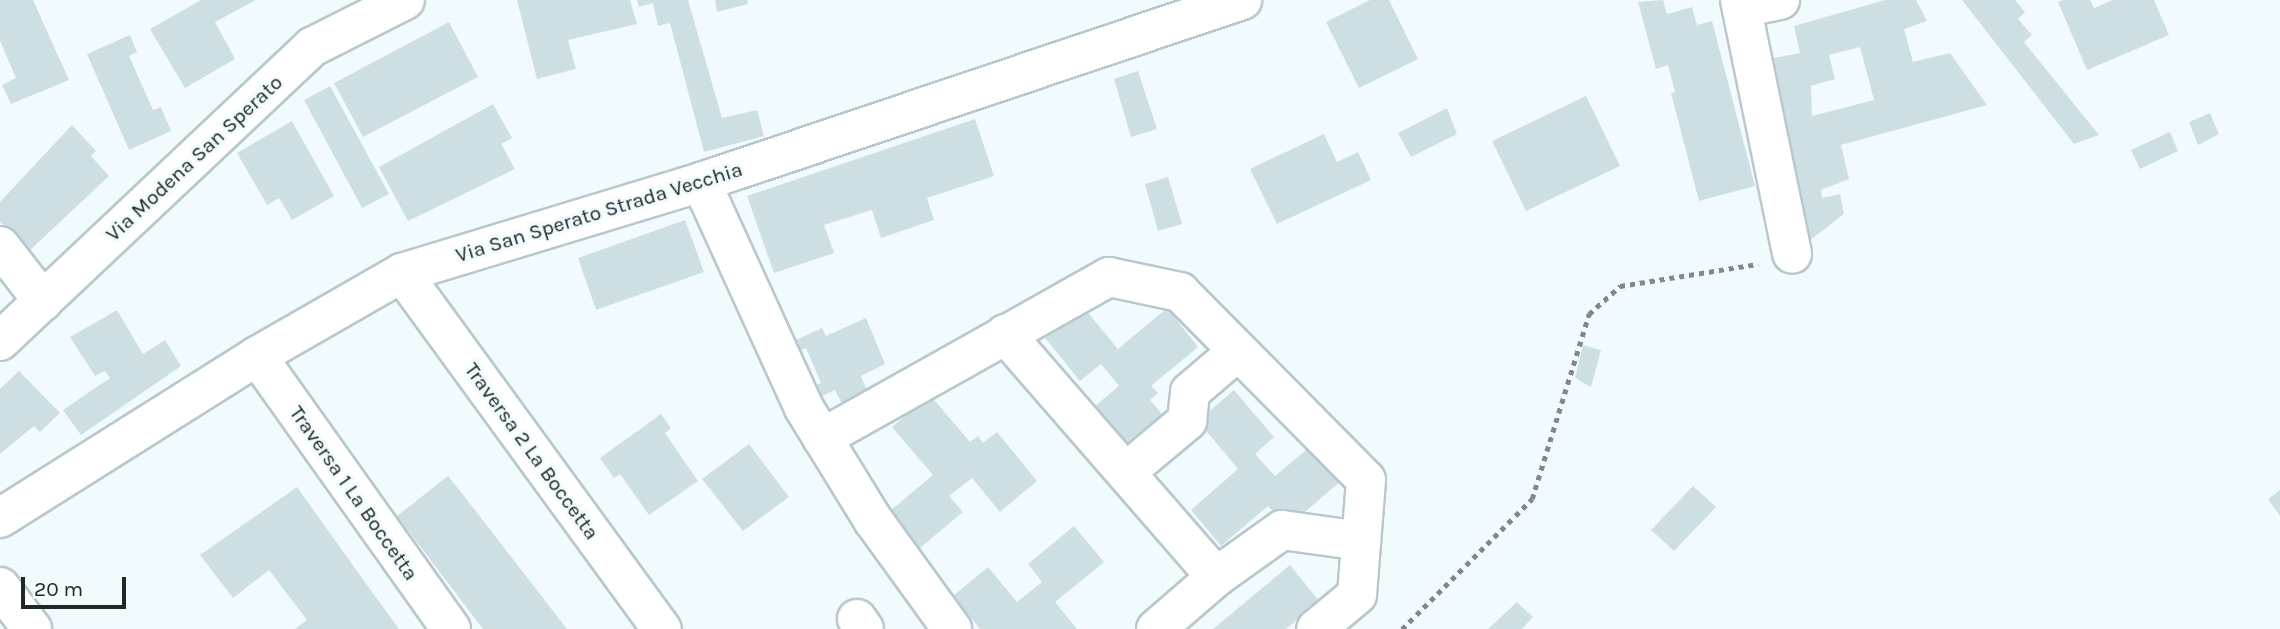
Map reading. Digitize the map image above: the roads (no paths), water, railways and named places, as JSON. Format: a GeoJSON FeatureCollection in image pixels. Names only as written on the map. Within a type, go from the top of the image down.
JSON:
{"type":"FeatureCollection","features":[{"type":"Feature","properties":{"kind":"street","name":"Via Modena San Sperato"},"geometry":{"type":"LineString","coordinates":[[0,341],[312,47],[405,0]]}},
{"type":"Feature","properties":{"kind":"street","name":"Via San Sperato Strada Vecchia"},"geometry":{"type":"LineString","coordinates":[[0,518],[257,356],[402,273],[701,181],[1242,0]]}},
{"type":"Feature","properties":{"kind":"street"},"geometry":{"type":"LineString","coordinates":[[1780,0],[1741,4],[1792,254]]}},
{"type":"Feature","properties":{"kind":"street"},"geometry":{"type":"LineString","coordinates":[[701,181],[742,279],[822,438],[873,520],[952,629]]}},
{"type":"Feature","properties":{"kind":"street"},"geometry":{"type":"LineString","coordinates":[[0,246],[43,301]]}},
{"type":"Feature","properties":{"kind":"street","name":"Traversa 2 La Boccetta"},"geometry":{"type":"LineString","coordinates":[[402,273],[662,629]]}},
{"type":"Feature","properties":{"kind":"street"},"geometry":{"type":"LineString","coordinates":[[822,438],[1110,277],[1180,292],[1366,480],[1357,595],[1316,629]]}},
{"type":"Feature","properties":{"kind":"street"},"geometry":{"type":"LineString","coordinates":[[1005,334],[1216,577]]}},
{"type":"Feature","properties":{"kind":"street"},"geometry":{"type":"LineString","coordinates":[[1126,472],[1187,421],[1190,392],[1237,351]]}},
{"type":"Feature","properties":{"kind":"street","name":"Traversa 1 La Boccetta"},"geometry":{"type":"LineString","coordinates":[[257,356],[451,629]]}},
{"type":"Feature","properties":{"kind":"street"},"geometry":{"type":"LineString","coordinates":[[1156,629],[1216,577],[1282,530],[1362,541]]}},
{"type":"Feature","properties":{"kind":"street"},"geometry":{"type":"LineString","coordinates":[[0,587],[32,629]]}}]}
